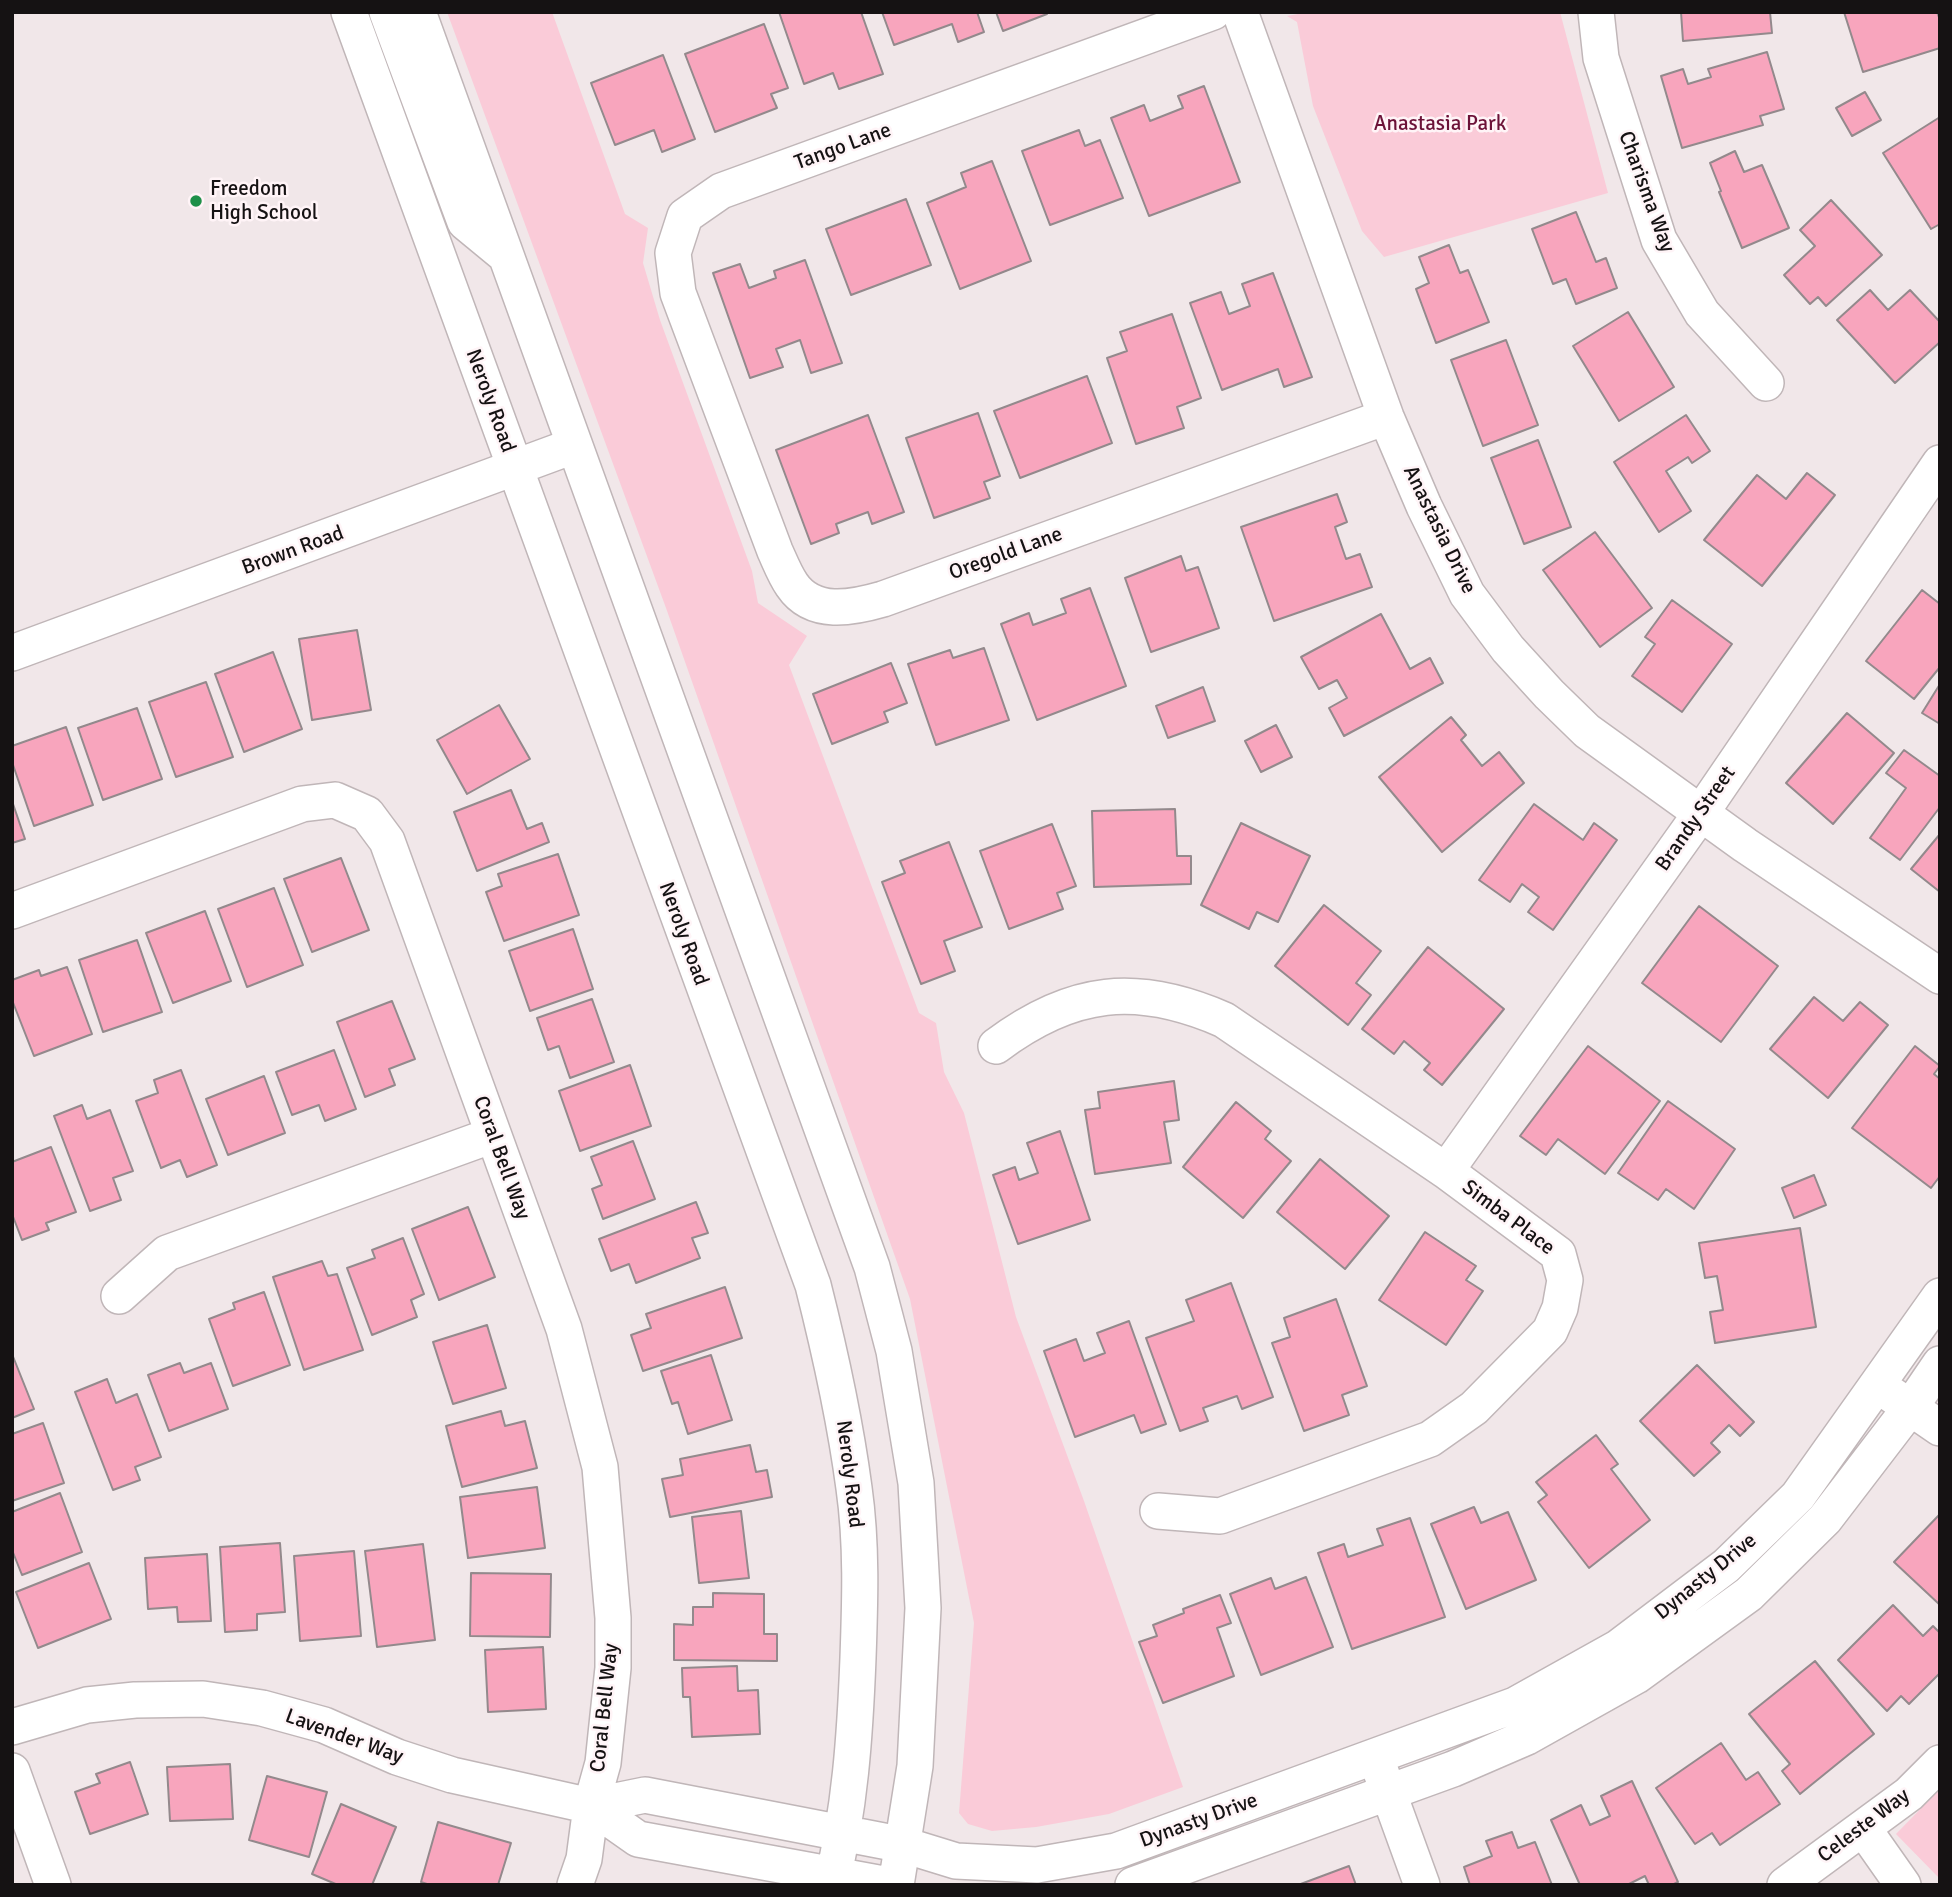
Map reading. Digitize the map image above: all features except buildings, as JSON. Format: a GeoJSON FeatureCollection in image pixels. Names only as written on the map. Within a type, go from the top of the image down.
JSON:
{"type":"FeatureCollection","features":[{"type":"Feature","properties":{"kind":"street","name":"Neroly Road"},"geometry":{"type":"LineString","coordinates":[[349,12],[813,1285],[833,1364],[855,1491],[860,1599],[848,1801],[832,1879]]}},
{"type":"Feature","properties":{"kind":"street"},"geometry":{"type":"LineString","coordinates":[[387,12],[465,222],[505,255]]}},
{"type":"Feature","properties":{"kind":"street"},"geometry":{"type":"LineString","coordinates":[[418,12],[872,1268],[894,1351],[916,1483],[923,1608],[915,1766],[896,1885]]}},
{"type":"Feature","properties":{"kind":"street","name":"Tango Lane"},"geometry":{"type":"LineString","coordinates":[[727,425],[678,293],[673,253],[685,216],[720,191],[1213,12]]}},
{"type":"Feature","properties":{"kind":"street","name":"Anastasia Drive"},"geometry":{"type":"LineString","coordinates":[[1240,12],[1386,417],[1424,506],[1467,594],[1508,649],[1587,731],[1745,845],[1940,976]]}},
{"type":"Feature","properties":{"kind":"street","name":"Charisma Way"},"geometry":{"type":"LineString","coordinates":[[1596,12],[1601,58],[1659,240],[1702,313],[1766,383]]}},
{"type":"Feature","properties":{"kind":"street","name":"Oregold Lane"},"geometry":{"type":"LineString","coordinates":[[727,425],[775,551],[792,586],[810,601],[830,607],[852,608],[895,595],[1386,417]]}},
{"type":"Feature","properties":{"kind":"street","name":"Brown Road"},"geometry":{"type":"LineString","coordinates":[[12,653],[515,470],[573,446]]}},
{"type":"Feature","properties":{"kind":"street","name":"Brandy Street"},"geometry":{"type":"LineString","coordinates":[[1446,1171],[1701,813],[1940,463]]}},
{"type":"Feature","properties":{"kind":"street","name":"Coral Bell Way"},"geometry":{"type":"LineString","coordinates":[[12,911],[302,804],[335,800],[367,814],[387,841],[564,1329],[600,1466],[613,1618],[613,1668],[603,1762],[591,1806],[584,1859],[575,1885]]}},
{"type":"Feature","properties":{"kind":"street","name":"Simba Place"},"geometry":{"type":"LineString","coordinates":[[996,1046],[1024,1025],[1055,1010],[1085,1000],[1117,995],[1150,996],[1192,1006],[1224,1020],[1446,1171],[1558,1254],[1565,1280],[1560,1308],[1550,1331],[1474,1408],[1430,1439],[1220,1516],[1191,1516],[1158,1511]]}},
{"type":"Feature","properties":{"kind":"street"},"geometry":{"type":"LineString","coordinates":[[119,1296],[167,1253],[493,1135]]}},
{"type":"Feature","properties":{"kind":"street","name":"Dynasty Drive"},"geometry":{"type":"LineString","coordinates":[[591,1806],[645,1795],[904,1845],[956,1861],[1037,1865],[1116,1851],[1515,1705],[1619,1647],[1726,1566],[1798,1496],[1940,1296]]}},
{"type":"Feature","properties":{"kind":"street","name":"Dynasty Drive"},"geometry":{"type":"LineString","coordinates":[[1133,1885],[1453,1769],[1527,1737],[1636,1676],[1749,1594],[1825,1519],[1910,1408],[1940,1364]]}},
{"type":"Feature","properties":{"kind":"street"},"geometry":{"type":"LineString","coordinates":[[1878,1385],[1940,1428]]}},
{"type":"Feature","properties":{"kind":"street","name":"Lavender Way"},"geometry":{"type":"LineString","coordinates":[[12,1727],[87,1705],[135,1700],[203,1699],[262,1708],[299,1718],[324,1725],[397,1757],[452,1775],[591,1806]]}},
{"type":"Feature","properties":{"kind":"street"},"geometry":{"type":"LineString","coordinates":[[1376,1756],[1422,1885]]}},
{"type":"Feature","properties":{"kind":"street","name":"Celeste Way"},"geometry":{"type":"LineString","coordinates":[[1785,1885],[1909,1794],[1940,1763]]}},
{"type":"Feature","properties":{"kind":"street"},"geometry":{"type":"LineString","coordinates":[[12,1771],[53,1885]]}},
{"type":"Feature","properties":{"kind":"street"},"geometry":{"type":"LineString","coordinates":[[591,1806],[638,1839],[832,1879],[889,1885]]}},
{"type":"Feature","properties":{"kind":"street"},"geometry":{"type":"LineString","coordinates":[[1863,1828],[1903,1885]]}},
{"type":"Feature","properties":{"kind":"green space"},"geometry":{"type":"Polygon","coordinates":[[[447,12],[552,12],[625,214],[648,228],[643,263],[660,320],[752,571],[758,603],[807,636],[789,665],[919,1013],[936,1023],[944,1072],[964,1113],[1016,1317],[1084,1501],[1183,1787],[1109,1814],[1036,1827],[992,1831],[968,1824],[959,1813],[974,1623],[910,1299],[666,608],[447,12]]]}},
{"type":"Feature","properties":{"kind":"green space","name":"Anastasia Park"},"geometry":{"type":"Polygon","coordinates":[[[1309,12],[1560,12],[1608,193],[1384,257],[1362,231],[1313,106],[1297,22],[1287,16],[1309,12]]]}},
{"type":"Feature","properties":{"kind":"green space"},"geometry":{"type":"Polygon","coordinates":[[[1940,1789],[1940,1879],[1896,1834],[1940,1789]]]}},
{"type":"Feature","properties":{"kind":"place","name":"Freedom High School"},"geometry":{"type":"Point","coordinates":[196,201]}}]}
